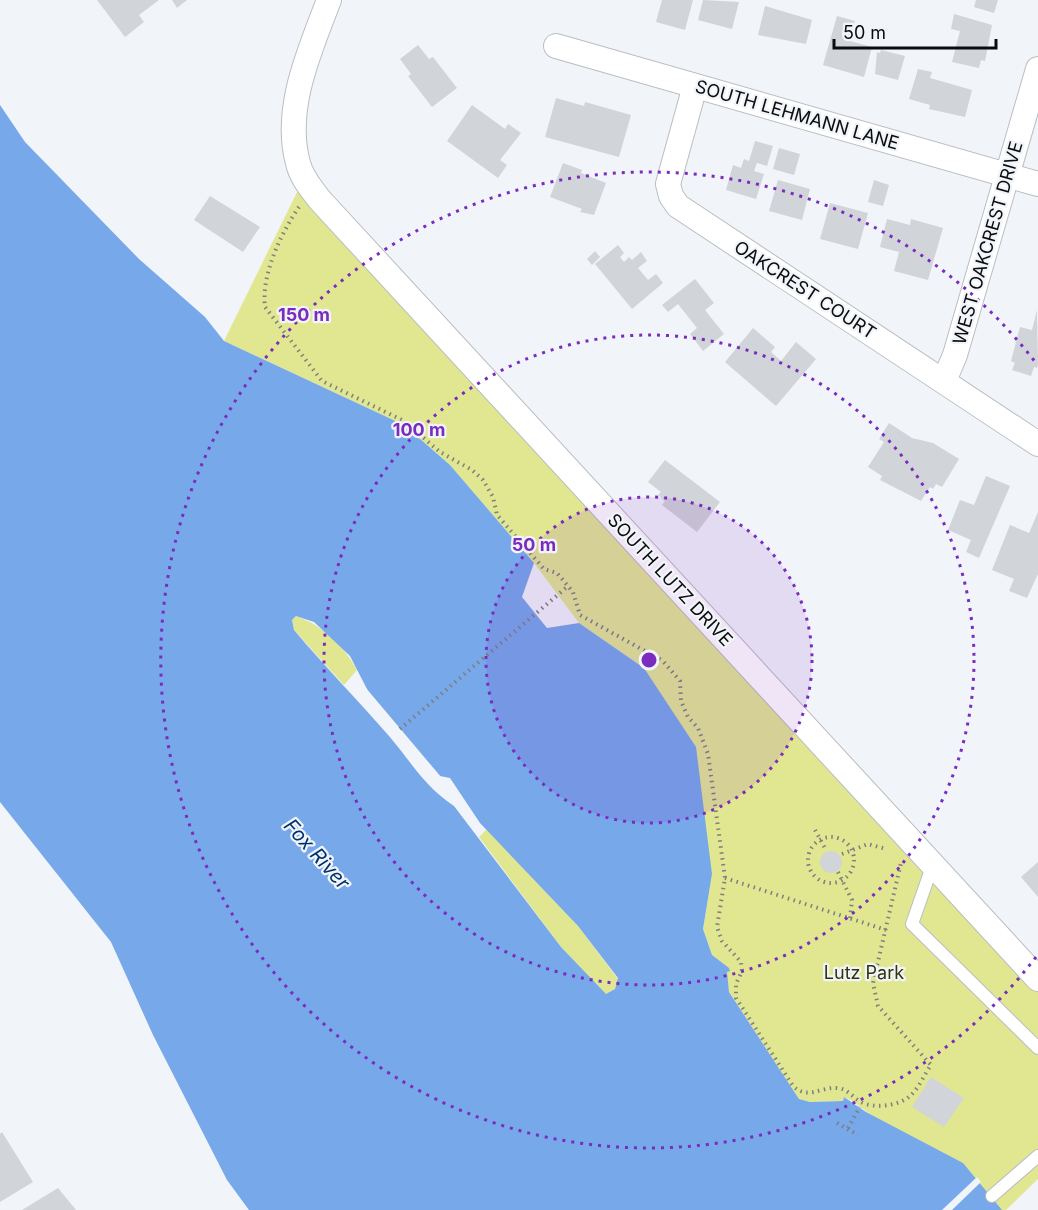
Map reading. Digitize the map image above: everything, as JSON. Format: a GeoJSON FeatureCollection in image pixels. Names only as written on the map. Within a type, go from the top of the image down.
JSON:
{"type":"FeatureCollection","features":[{"type":"Feature","properties":{"kind":"street"},"geometry":{"type":"LineString","coordinates":[[308,184],[298,164],[294,121],[303,74],[328,0]]}},
{"type":"Feature","properties":{"kind":"street","name":"SOUTH LEHMANN LANE"},"geometry":{"type":"LineString","coordinates":[[556,46],[1038,184]]}},
{"type":"Feature","properties":{"kind":"street","name":"WEST OAKCREST DRIVE"},"geometry":{"type":"LineString","coordinates":[[944,381],[955,355],[1038,69]]}},
{"type":"Feature","properties":{"kind":"street","name":"OAKCREST COURT"},"geometry":{"type":"LineString","coordinates":[[695,86],[668,184],[671,196],[678,206],[1038,444]]}},
{"type":"Feature","properties":{"kind":"street","name":"SOUTH LUTZ DRIVE"},"geometry":{"type":"LineString","coordinates":[[308,184],[1038,979]]}},
{"type":"Feature","properties":{"kind":"lane"},"geometry":{"type":"LineString","coordinates":[[933,864],[912,924],[1038,1048]]}},
{"type":"Feature","properties":{"kind":"lane"},"geometry":{"type":"LineString","coordinates":[[992,1196],[1038,1156]]}},
{"type":"Feature","properties":{"kind":"path"},"geometry":{"type":"LineString","coordinates":[[308,184],[277,251],[263,294],[265,307],[322,381],[404,421],[440,452],[472,470],[483,480],[493,497],[497,515],[544,569],[557,573],[573,592],[580,615],[663,661],[680,681],[681,701],[698,728],[708,754],[725,878],[717,927],[722,941],[741,962],[742,971],[736,984],[736,998],[793,1086],[800,1092],[812,1094],[839,1088],[851,1093],[861,1102],[875,1106],[890,1105],[909,1097],[931,1065],[878,1006],[873,983],[902,860],[897,856]]}},
{"type":"Feature","properties":{"kind":"path"},"geometry":{"type":"LineString","coordinates":[[400,729],[567,586]]}},
{"type":"Feature","properties":{"kind":"path"},"geometry":{"type":"LineString","coordinates":[[815,830],[826,850]]}},
{"type":"Feature","properties":{"kind":"path"},"geometry":{"type":"LineString","coordinates":[[838,839],[852,850],[853,867],[842,880],[824,882],[811,871],[810,854],[821,840],[838,839]]}},
{"type":"Feature","properties":{"kind":"path"},"geometry":{"type":"LineString","coordinates":[[843,854],[868,844],[883,847],[891,852]]}},
{"type":"Feature","properties":{"kind":"path"},"geometry":{"type":"LineString","coordinates":[[838,872],[852,900],[850,918]]}},
{"type":"Feature","properties":{"kind":"path"},"geometry":{"type":"LineString","coordinates":[[725,878],[886,930]]}},
{"type":"Feature","properties":{"kind":"path"},"geometry":{"type":"LineString","coordinates":[[848,1128],[860,1107]]}},
{"type":"Feature","properties":{"kind":"path"},"geometry":{"type":"LineString","coordinates":[[837,1123],[858,1134]]}},
{"type":"Feature","properties":{"kind":"green space","name":"Lutz Park"},"geometry":{"type":"Polygon","coordinates":[[[304,178],[1038,979],[1038,1179],[1006,1210],[1002,1210],[852,1101],[844,1097],[843,1101],[810,1102],[799,1099],[729,992],[726,972],[712,955],[703,929],[712,874],[644,668],[579,623],[534,563],[450,465],[404,425],[224,341],[304,178]]]}},
{"type":"Feature","properties":{"kind":"green space"},"geometry":{"type":"Polygon","coordinates":[[[296,616],[315,625],[331,637],[352,661],[357,670],[344,685],[294,630],[292,620],[296,616]]]}},
{"type":"Feature","properties":{"kind":"green space"},"geometry":{"type":"Polygon","coordinates":[[[487,829],[578,926],[618,979],[615,989],[606,995],[561,947],[479,837],[487,829]]]}},
{"type":"Feature","properties":{"kind":"water","name":"Fox River"},"geometry":{"type":"Polygon","coordinates":[[[0,105],[25,142],[139,259],[205,317],[224,341],[404,425],[450,465],[534,563],[522,597],[547,628],[579,623],[644,668],[696,747],[712,874],[703,929],[712,955],[729,968],[730,971],[727,972],[729,992],[799,1099],[810,1102],[843,1101],[844,1097],[866,1112],[963,1163],[1002,1210],[249,1210],[227,1180],[153,1035],[111,942],[0,802],[0,105]],[[296,616],[292,620],[294,630],[389,736],[426,782],[454,806],[561,947],[606,994],[615,989],[618,978],[578,926],[480,823],[450,778],[440,776],[368,691],[350,656],[314,622],[296,616]]]}},
{"type":"Feature","properties":{"kind":"pier"},"geometry":{"type":"Polygon","coordinates":[[[360,681],[440,776],[438,778],[366,693],[360,681]]]}},
{"type":"Feature","properties":{"kind":"pier"},"geometry":{"type":"Polygon","coordinates":[[[977,1177],[981,1182],[952,1210],[942,1210],[977,1177]]]}},
{"type":"Feature","properties":{"kind":"building"},"geometry":{"type":"Polygon","coordinates":[[[97,0],[159,0],[139,15],[144,22],[125,37],[97,0]]]}},
{"type":"Feature","properties":{"kind":"building"},"geometry":{"type":"Polygon","coordinates":[[[172,0],[187,0],[177,8],[172,0]]]}},
{"type":"Feature","properties":{"kind":"building"},"geometry":{"type":"Polygon","coordinates":[[[662,0],[693,0],[685,30],[656,22],[662,0]]]}},
{"type":"Feature","properties":{"kind":"building"},"geometry":{"type":"Polygon","coordinates":[[[703,0],[739,2],[732,29],[698,20],[703,0]]]}},
{"type":"Feature","properties":{"kind":"building"},"geometry":{"type":"Polygon","coordinates":[[[976,0],[998,0],[994,13],[974,7],[976,0]]]}},
{"type":"Feature","properties":{"kind":"building"},"geometry":{"type":"Polygon","coordinates":[[[765,6],[812,20],[806,44],[758,35],[765,6]]]}},
{"type":"Feature","properties":{"kind":"building"},"geometry":{"type":"Polygon","coordinates":[[[954,14],[992,25],[985,61],[981,60],[979,68],[952,62],[960,31],[951,29],[954,14]]]}},
{"type":"Feature","properties":{"kind":"building"},"geometry":{"type":"Polygon","coordinates":[[[837,16],[855,21],[850,41],[872,47],[864,77],[823,65],[837,16]]]}},
{"type":"Feature","properties":{"kind":"building"},"geometry":{"type":"Polygon","coordinates":[[[418,45],[429,59],[433,57],[457,88],[432,107],[408,76],[411,74],[400,59],[418,45]]]}},
{"type":"Feature","properties":{"kind":"building"},"geometry":{"type":"Polygon","coordinates":[[[881,50],[905,56],[898,80],[875,74],[877,52],[880,53],[881,50]]]}},
{"type":"Feature","properties":{"kind":"building"},"geometry":{"type":"Polygon","coordinates":[[[918,69],[932,72],[930,78],[972,90],[965,117],[929,109],[930,105],[909,99],[918,69]]]}},
{"type":"Feature","properties":{"kind":"building"},"geometry":{"type":"Polygon","coordinates":[[[556,98],[584,106],[585,102],[631,115],[619,157],[545,137],[556,98]]]}},
{"type":"Feature","properties":{"kind":"building"},"geometry":{"type":"Polygon","coordinates":[[[472,105],[505,129],[508,124],[521,133],[500,160],[507,165],[498,178],[447,141],[472,105]]]}},
{"type":"Feature","properties":{"kind":"building"},"geometry":{"type":"Polygon","coordinates":[[[755,141],[773,146],[767,166],[757,163],[754,171],[764,174],[756,199],[726,190],[733,165],[741,168],[744,159],[749,161],[755,141]]]}},
{"type":"Feature","properties":{"kind":"building"},"geometry":{"type":"Polygon","coordinates":[[[779,148],[800,154],[794,175],[773,169],[779,148]]]}},
{"type":"Feature","properties":{"kind":"building"},"geometry":{"type":"Polygon","coordinates":[[[563,163],[606,183],[594,215],[580,212],[582,209],[550,197],[563,163]]]}},
{"type":"Feature","properties":{"kind":"building"},"geometry":{"type":"Polygon","coordinates":[[[778,180],[810,189],[802,220],[769,211],[778,180]]]}},
{"type":"Feature","properties":{"kind":"building"},"geometry":{"type":"Polygon","coordinates":[[[874,180],[889,185],[883,206],[868,202],[874,180]]]}},
{"type":"Feature","properties":{"kind":"building"},"geometry":{"type":"Polygon","coordinates":[[[210,196],[260,227],[243,252],[194,220],[210,196]]]}},
{"type":"Feature","properties":{"kind":"building"},"geometry":{"type":"Polygon","coordinates":[[[830,203],[868,213],[858,249],[820,239],[830,203]]]}},
{"type":"Feature","properties":{"kind":"building"},"geometry":{"type":"Polygon","coordinates":[[[887,219],[910,225],[911,219],[943,228],[928,280],[894,271],[899,252],[880,247],[887,219]]]}},
{"type":"Feature","properties":{"kind":"building"},"geometry":{"type":"Polygon","coordinates":[[[618,245],[624,253],[620,257],[624,262],[629,257],[632,260],[641,252],[647,261],[638,268],[648,280],[656,274],[663,283],[632,309],[595,264],[618,245]]]}},
{"type":"Feature","properties":{"kind":"building"},"geometry":{"type":"Polygon","coordinates":[[[595,251],[600,257],[592,265],[587,259],[595,251]]]}},
{"type":"Feature","properties":{"kind":"building"},"geometry":{"type":"Polygon","coordinates":[[[695,279],[714,303],[705,310],[724,334],[703,351],[690,334],[697,328],[678,304],[668,312],[662,305],[695,279]]]}},
{"type":"Feature","properties":{"kind":"building"},"geometry":{"type":"Polygon","coordinates":[[[1037,310],[1038,365],[1037,368],[1034,367],[1031,376],[1012,370],[1015,363],[1011,361],[1020,327],[1032,330],[1037,310]]]}},
{"type":"Feature","properties":{"kind":"building"},"geometry":{"type":"Polygon","coordinates":[[[753,328],[775,347],[771,352],[781,361],[796,342],[816,359],[776,406],[725,362],[753,328]]]}},
{"type":"Feature","properties":{"kind":"building"},"geometry":{"type":"Polygon","coordinates":[[[889,423],[912,438],[933,443],[959,459],[942,487],[936,484],[933,489],[930,487],[921,501],[880,480],[882,476],[868,467],[884,442],[879,439],[889,423]]]}},
{"type":"Feature","properties":{"kind":"building"},"geometry":{"type":"Polygon","coordinates":[[[665,460],[720,502],[697,532],[662,505],[665,501],[658,495],[661,492],[648,482],[665,460]]]}},
{"type":"Feature","properties":{"kind":"building"},"geometry":{"type":"Polygon","coordinates":[[[986,476],[1010,486],[979,558],[966,552],[971,540],[948,530],[960,500],[974,505],[986,476]]]}},
{"type":"Feature","properties":{"kind":"building"},"geometry":{"type":"Polygon","coordinates":[[[1038,512],[1038,574],[1027,598],[1009,591],[1014,579],[992,570],[1010,525],[1029,533],[1038,512]]]}},
{"type":"Feature","properties":{"kind":"building"},"geometry":{"type":"Polygon","coordinates":[[[831,851],[839,854],[842,862],[839,870],[831,873],[823,870],[820,862],[823,854],[831,851]]]}},
{"type":"Feature","properties":{"kind":"building"},"geometry":{"type":"Polygon","coordinates":[[[1038,862],[1038,897],[1021,877],[1038,862]]]}},
{"type":"Feature","properties":{"kind":"building"},"geometry":{"type":"Polygon","coordinates":[[[931,1077],[964,1098],[944,1127],[912,1107],[931,1077]]]}},
{"type":"Feature","properties":{"kind":"building"},"geometry":{"type":"Polygon","coordinates":[[[2,1132],[33,1182],[0,1202],[0,1134],[2,1132]]]}},
{"type":"Feature","properties":{"kind":"building"},"geometry":{"type":"Polygon","coordinates":[[[58,1188],[76,1210],[22,1210],[58,1188]]]}}]}
